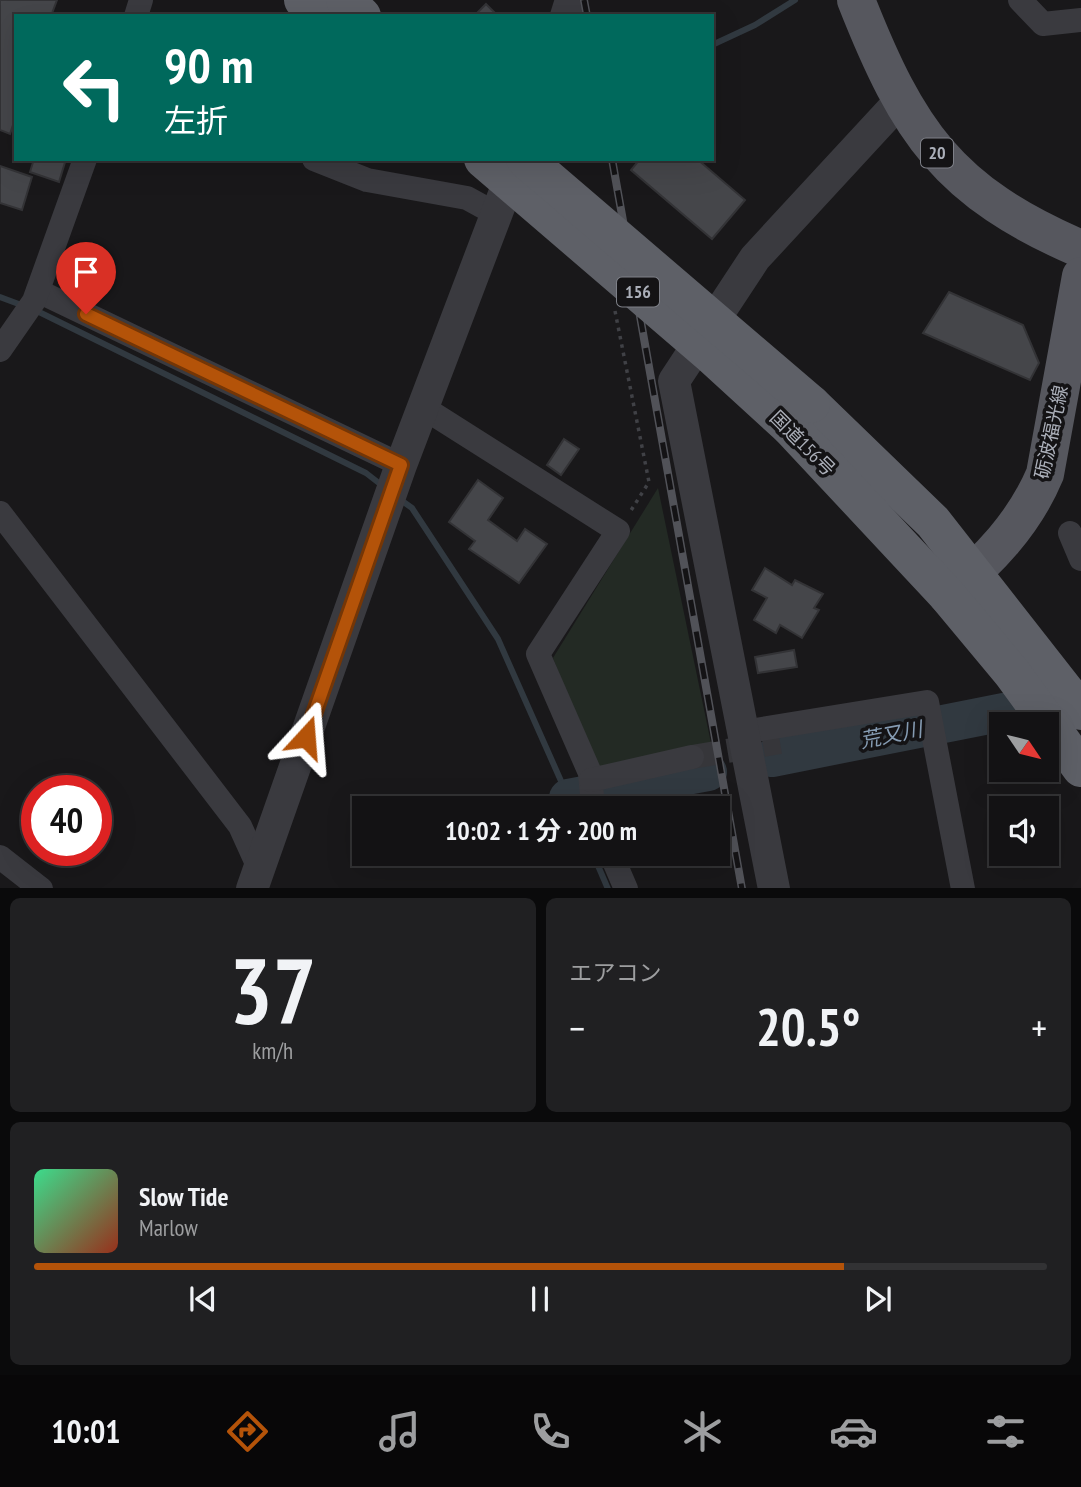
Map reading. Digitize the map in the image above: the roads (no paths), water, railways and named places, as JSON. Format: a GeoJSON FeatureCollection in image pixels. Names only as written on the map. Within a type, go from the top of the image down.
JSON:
{"type":"FeatureCollection","features":[{"type":"Feature","properties":{"kind":"highway"},"geometry":{"type":"LineString","coordinates":[[303,0],[318,14]]}},
{"type":"Feature","properties":{"kind":"highway"},"geometry":{"type":"LineString","coordinates":[[345,0],[360,14]]}},
{"type":"Feature","properties":{"kind":"highway","name":"国道156号"},"geometry":{"type":"LineString","coordinates":[[485,161],[709,353],[800,415]]}},
{"type":"Feature","properties":{"kind":"highway","name":"国道156号"},"geometry":{"type":"LineString","coordinates":[[527,161],[800,415],[1081,710]]}},
{"type":"Feature","properties":{"kind":"highway","name":"国道156号"},"geometry":{"type":"LineString","coordinates":[[961,583],[1012,673],[1081,768]]}},
{"type":"Feature","properties":{"kind":"main road","name":"20"},"geometry":{"type":"LineString","coordinates":[[856,0],[900,101],[934,150],[979,195],[1031,227],[1081,249]]}},
{"type":"Feature","properties":{"kind":"main road","name":"砺波福光線"},"geometry":{"type":"LineString","coordinates":[[961,583],[1033,502],[1045,474],[1081,276]]}},
{"type":"Feature","properties":{"kind":"street"},"geometry":{"type":"LineString","coordinates":[[1020,0],[1042,24],[1081,20]]}},
{"type":"Feature","properties":{"kind":"street"},"geometry":{"type":"LineString","coordinates":[[774,888],[674,381],[755,258],[900,101]]}},
{"type":"Feature","properties":{"kind":"street"},"geometry":{"type":"LineString","coordinates":[[0,350],[38,290],[84,161]]}},
{"type":"Feature","properties":{"kind":"street"},"geometry":{"type":"LineString","coordinates":[[319,161],[367,180],[467,198],[498,215]]}},
{"type":"Feature","properties":{"kind":"street"},"geometry":{"type":"LineString","coordinates":[[256,878],[401,465],[516,161]]}},
{"type":"Feature","properties":{"kind":"street"},"geometry":{"type":"LineString","coordinates":[[38,290],[401,465]]}},
{"type":"Feature","properties":{"kind":"street"},"geometry":{"type":"LineString","coordinates":[[424,408],[618,531],[538,654],[591,780],[592,796]]}},
{"type":"Feature","properties":{"kind":"street"},"geometry":{"type":"LineString","coordinates":[[0,513],[240,826],[256,878]]}},
{"type":"Feature","properties":{"kind":"street"},"geometry":{"type":"LineString","coordinates":[[1070,533],[1081,559]]}},
{"type":"Feature","properties":{"kind":"street"},"geometry":{"type":"LineString","coordinates":[[743,732],[927,702],[963,888]]}},
{"type":"Feature","properties":{"kind":"street"},"geometry":{"type":"LineString","coordinates":[[780,742],[930,717]]}},
{"type":"Feature","properties":{"kind":"street"},"geometry":{"type":"LineString","coordinates":[[591,780],[692,757]]}},
{"type":"Feature","properties":{"kind":"street"},"geometry":{"type":"LineString","coordinates":[[0,857],[41,888]]}},
{"type":"Feature","properties":{"kind":"street"},"geometry":{"type":"LineString","coordinates":[[616,866],[626,888]]}},
{"type":"Feature","properties":{"kind":"waterway"},"geometry":{"type":"LineString","coordinates":[[714,44],[755,25],[795,0]]}},
{"type":"Feature","properties":{"kind":"waterway"},"geometry":{"type":"LineString","coordinates":[[0,297],[24,306]]}},
{"type":"Feature","properties":{"kind":"waterway"},"geometry":{"type":"LineString","coordinates":[[35,310],[366,473],[384,487]]}},
{"type":"Feature","properties":{"kind":"waterway"},"geometry":{"type":"LineString","coordinates":[[398,498],[412,508],[498,639],[568,796]]}},
{"type":"Feature","properties":{"kind":"waterway","name":"荒又川"},"geometry":{"type":"LineString","coordinates":[[772,758],[1009,711]]}},
{"type":"Feature","properties":{"kind":"waterway","name":"荒又川"},"geometry":{"type":"LineString","coordinates":[[579,796],[708,772]]}},
{"type":"Feature","properties":{"kind":"waterway"},"geometry":{"type":"LineString","coordinates":[[598,866],[608,888]]}},
{"type":"Feature","properties":{"kind":"tunnel"},"geometry":{"type":"LineString","coordinates":[[692,757],[780,742]]}},
{"type":"Feature","properties":{"kind":"railway"},"geometry":{"type":"LineString","coordinates":[[584,0],[587,14]]}},
{"type":"Feature","properties":{"kind":"railway"},"geometry":{"type":"LineString","coordinates":[[612,161],[742,888]]}}]}
